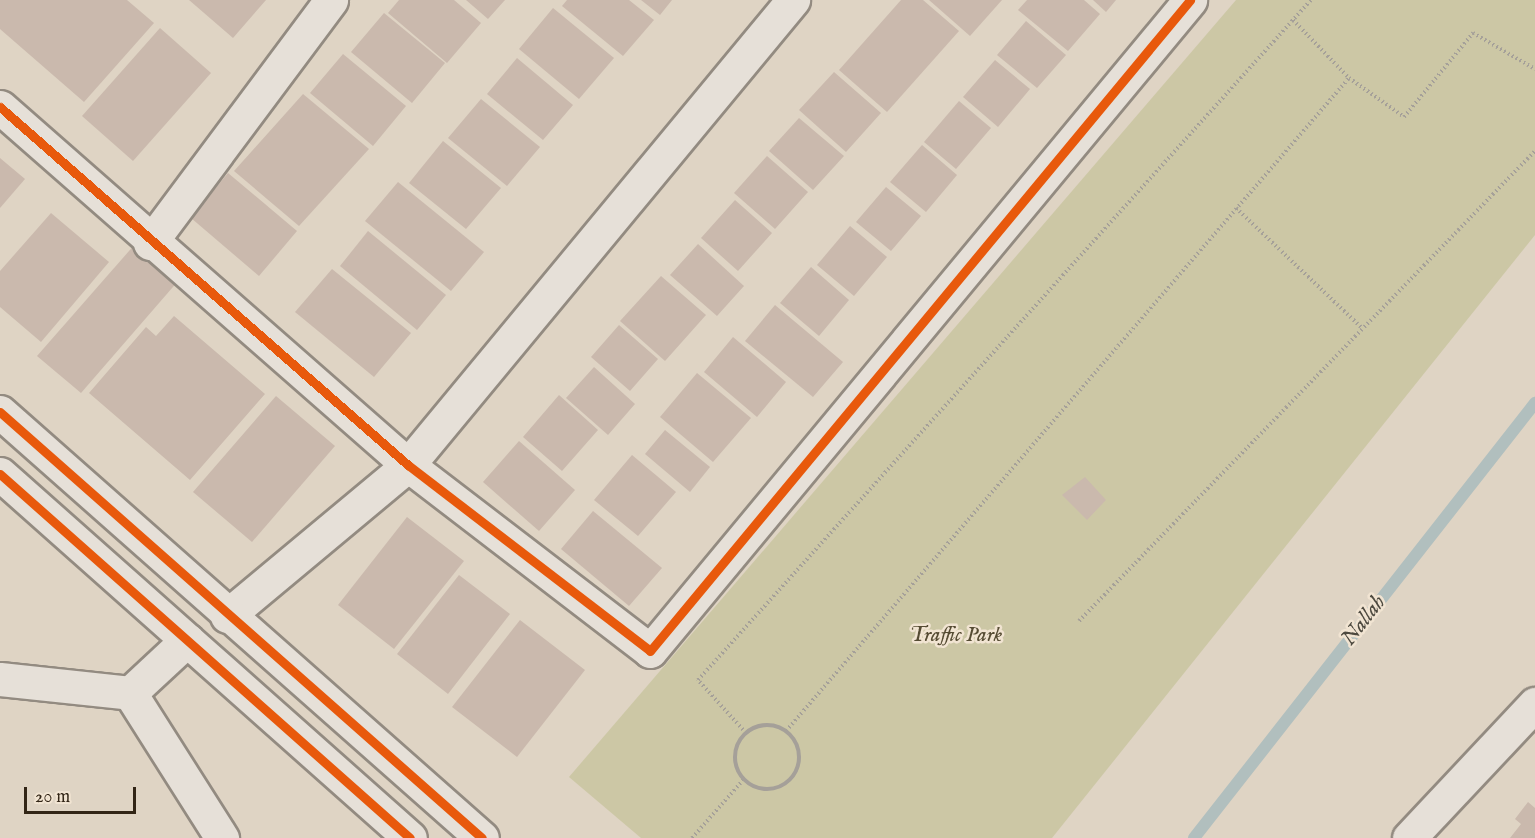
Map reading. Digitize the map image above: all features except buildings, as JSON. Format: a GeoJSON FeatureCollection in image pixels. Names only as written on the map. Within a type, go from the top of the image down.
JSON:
{"type":"FeatureCollection","features":[{"type":"Feature","properties":{"kind":"street"},"geometry":{"type":"LineString","coordinates":[[150,243],[331,0]]}},
{"type":"Feature","properties":{"kind":"street"},"geometry":{"type":"LineString","coordinates":[[227,616],[408,465],[793,0]]}},
{"type":"Feature","properties":{"kind":"street"},"geometry":{"type":"LineString","coordinates":[[0,107],[150,243],[408,465],[650,651],[1190,0]]}},
{"type":"Feature","properties":{"kind":"street"},"geometry":{"type":"LineString","coordinates":[[0,412],[227,616],[482,838]]}},
{"type":"Feature","properties":{"kind":"street"},"geometry":{"type":"LineString","coordinates":[[0,474],[410,838]]}},
{"type":"Feature","properties":{"kind":"street"},"geometry":{"type":"LineString","coordinates":[[0,679],[130,693],[187,640]]}},
{"type":"Feature","properties":{"kind":"street"},"geometry":{"type":"LineString","coordinates":[[130,693],[222,838]]}},
{"type":"Feature","properties":{"kind":"street"},"geometry":{"type":"LineString","coordinates":[[1409,838],[1535,704]]}},
{"type":"Feature","properties":{"kind":"path"},"geometry":{"type":"LineString","coordinates":[[746,733],[698,680],[1311,0]]}},
{"type":"Feature","properties":{"kind":"path"},"geometry":{"type":"LineString","coordinates":[[1293,20],[1349,78],[1404,117],[1473,33],[1535,69]]}},
{"type":"Feature","properties":{"kind":"path"},"geometry":{"type":"LineString","coordinates":[[786,731],[1349,78]]}},
{"type":"Feature","properties":{"kind":"path"},"geometry":{"type":"LineString","coordinates":[[1079,621],[1535,151]]}},
{"type":"Feature","properties":{"kind":"path"},"geometry":{"type":"LineString","coordinates":[[1236,208],[1363,329]]}},
{"type":"Feature","properties":{"kind":"path"},"geometry":{"type":"LineString","coordinates":[[766,725],[786,731],[798,748],[799,758],[792,778],[773,788],[752,785],[744,779],[735,760],[740,740],[746,733],[766,725]]}},
{"type":"Feature","properties":{"kind":"path"},"geometry":{"type":"LineString","coordinates":[[692,838],[744,779]]}},
{"type":"Feature","properties":{"kind":"green space","name":"Traffic Park"},"geometry":{"type":"Polygon","coordinates":[[[1236,0],[1535,0],[1535,235],[1052,838],[641,838],[569,777],[1236,0]]]}},
{"type":"Feature","properties":{"kind":"waterway","name":"Nallah"},"geometry":{"type":"LineString","coordinates":[[1194,838],[1535,403]]}},
{"type":"Feature","properties":{"kind":"cycle path"},"geometry":{"type":"LineString","coordinates":[[0,107],[408,465],[650,651],[1190,0]]}},
{"type":"Feature","properties":{"kind":"cycle path"},"geometry":{"type":"LineString","coordinates":[[0,412],[482,838]]}},
{"type":"Feature","properties":{"kind":"cycle path"},"geometry":{"type":"LineString","coordinates":[[0,474],[410,838]]}}]}
